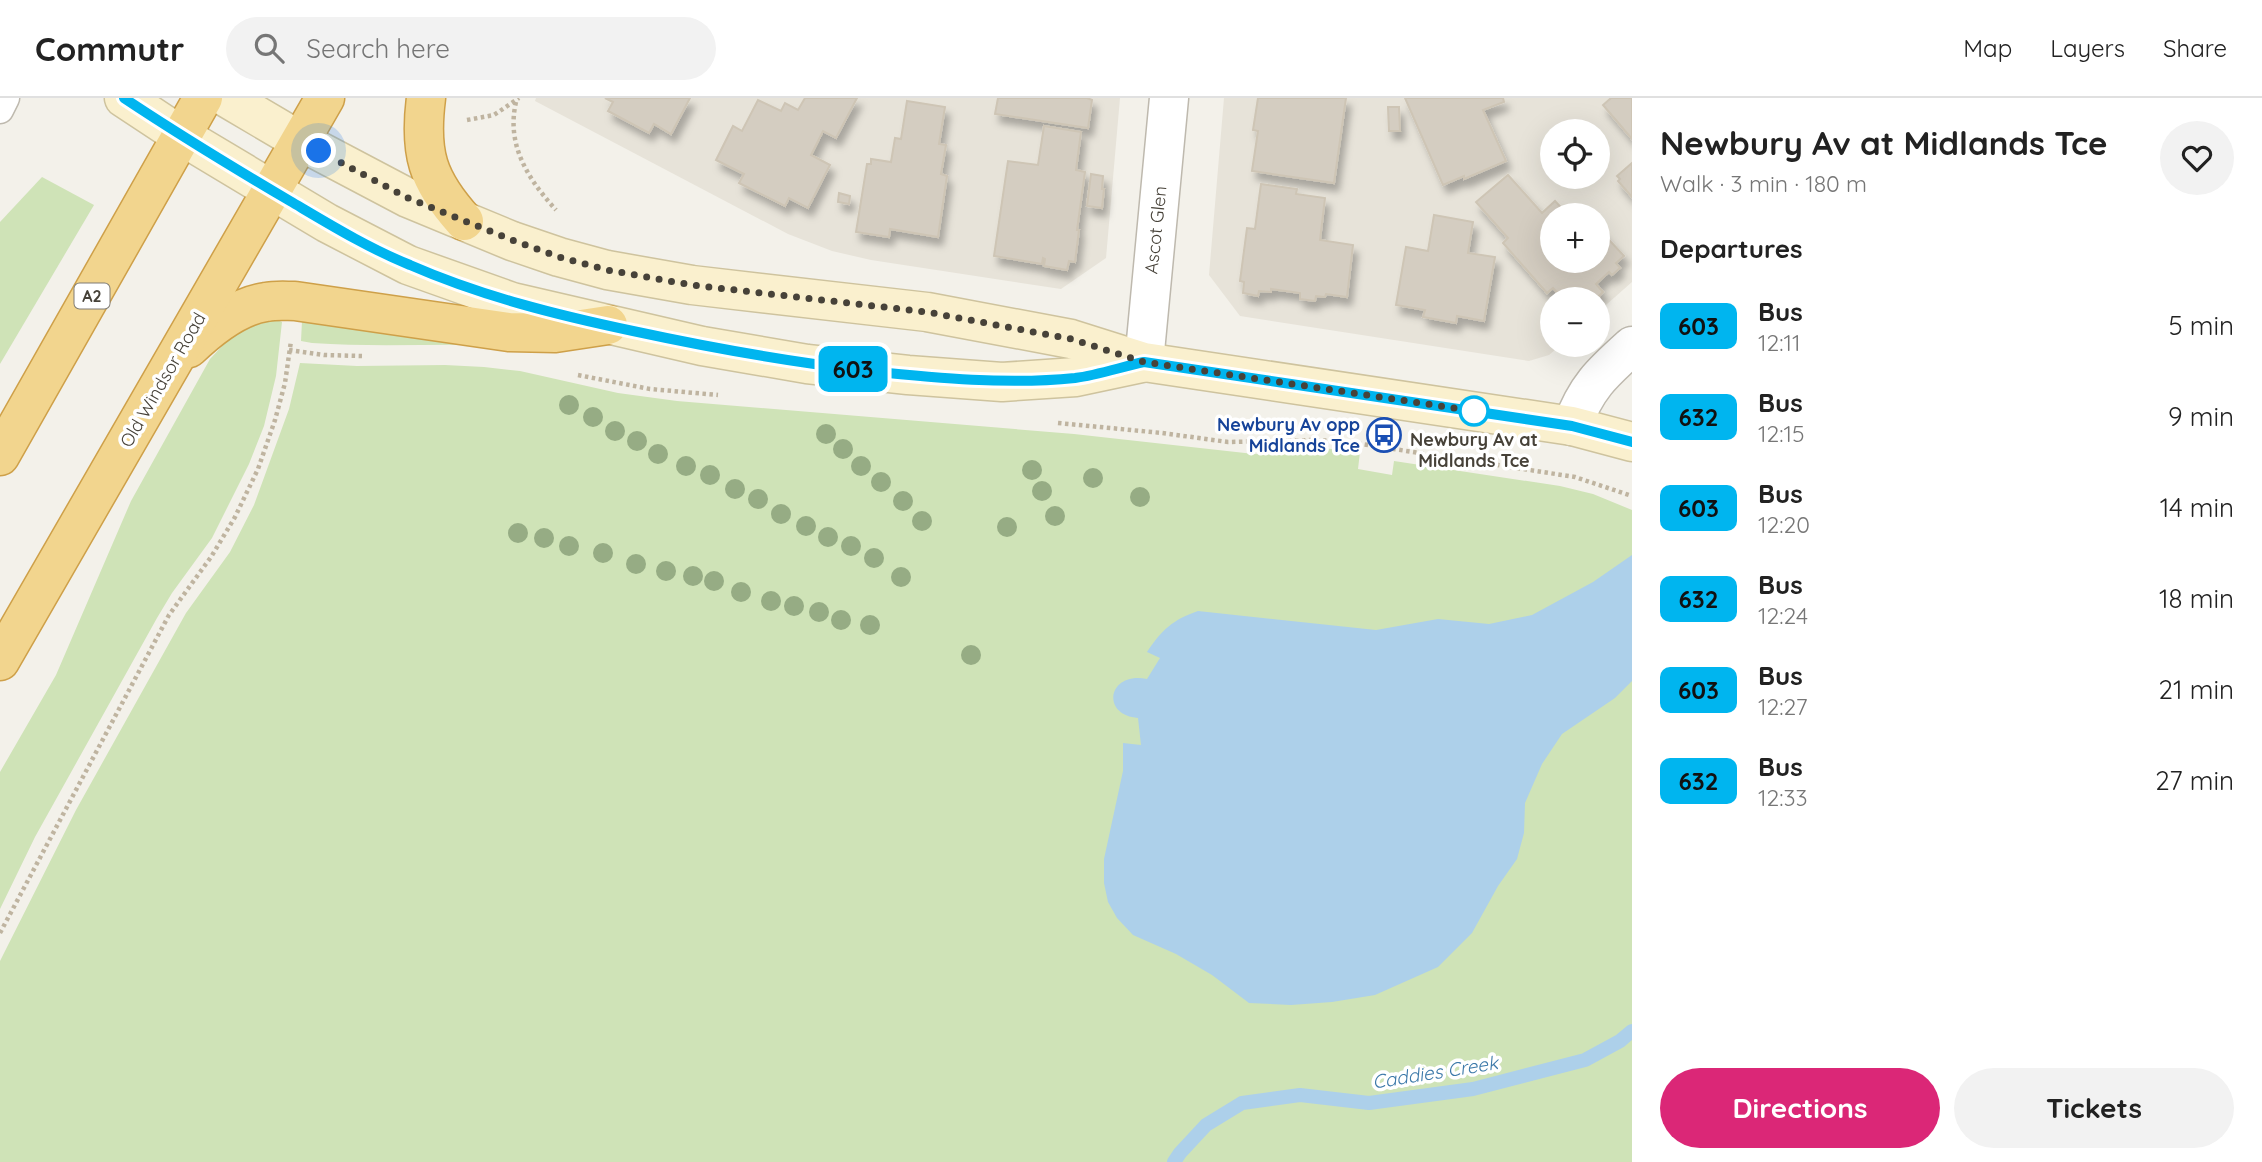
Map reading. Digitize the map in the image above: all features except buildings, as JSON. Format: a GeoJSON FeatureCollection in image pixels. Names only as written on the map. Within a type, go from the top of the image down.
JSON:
{"type":"FeatureCollection","features":[{"type":"Feature","properties":{"kind":"highway","name":"A2"},"geometry":{"type":"LineString","coordinates":[[0,456],[203,98]]}},
{"type":"Feature","properties":{"kind":"highway","name":"Old Windsor Road"},"geometry":{"type":"LineString","coordinates":[[0,661],[325,98]]}},
{"type":"Feature","properties":{"kind":"highway"},"geometry":{"type":"LineString","coordinates":[[426,98],[424,139],[428,167],[445,200],[464,220]]}},
{"type":"Feature","properties":{"kind":"highway"},"geometry":{"type":"LineString","coordinates":[[169,370],[194,343],[221,321],[265,302],[295,301],[509,332],[555,333],[608,325]]}},
{"type":"Feature","properties":{"kind":"main road"},"geometry":{"type":"LineString","coordinates":[[124,98],[180,135],[327,223],[408,265],[512,302],[702,346],[807,364],[908,375],[1002,382],[1076,377],[1144,362]]}},
{"type":"Feature","properties":{"kind":"main road"},"geometry":{"type":"LineString","coordinates":[[227,98],[300,141],[408,198],[559,257],[649,279],[927,312],[980,321],[1071,339],[1144,362],[1572,426],[1632,442]]}},
{"type":"Feature","properties":{"kind":"street","name":"Ascot Glen"},"geometry":{"type":"LineString","coordinates":[[1144,362],[1169,98]]}},
{"type":"Feature","properties":{"kind":"street"},"geometry":{"type":"LineString","coordinates":[[1572,426],[1591,386],[1632,346]]}},
{"type":"Feature","properties":{"kind":"lane"},"geometry":{"type":"LineString","coordinates":[[0,110],[6,98]]}},
{"type":"Feature","properties":{"kind":"path"},"geometry":{"type":"LineString","coordinates":[[456,121],[494,116],[517,100]]}},
{"type":"Feature","properties":{"kind":"path"},"geometry":{"type":"LineString","coordinates":[[517,100],[512,128],[521,158],[540,191],[563,217]]}},
{"type":"Feature","properties":{"kind":"path"},"geometry":{"type":"LineString","coordinates":[[0,933],[169,615],[211,557],[235,517],[275,420],[285,383],[293,329]]}},
{"type":"Feature","properties":{"kind":"path"},"geometry":{"type":"LineString","coordinates":[[1613,488],[1632,496]]}},
{"type":"Feature","properties":{"kind":"shaded area"},"geometry":{"type":"Polygon","coordinates":[[[536,98],[1120,98],[1106,258],[1061,289],[871,260],[832,251],[788,234],[535,101],[536,98]]]}},
{"type":"Feature","properties":{"kind":"shaded area"},"geometry":{"type":"Polygon","coordinates":[[[1224,98],[1632,98],[1632,282],[1610,301],[1610,287],[1540,287],[1540,357],[1542,357],[1529,361],[1240,316],[1209,275],[1224,98]]]}},
{"type":"Feature","properties":{"kind":"green space"},"geometry":{"type":"Polygon","coordinates":[[[42,177],[94,205],[0,364],[0,222],[42,177]]]}},
{"type":"Feature","properties":{"kind":"green space"},"geometry":{"type":"Polygon","coordinates":[[[273,318],[282,322],[276,376],[264,426],[249,464],[212,538],[157,618],[35,837],[0,909],[0,772],[56,675],[131,501],[210,359],[238,329],[273,318]]]}},
{"type":"Feature","properties":{"kind":"green space"},"geometry":{"type":"Polygon","coordinates":[[[302,321],[484,345],[312,343],[301,341],[302,321]]]}},
{"type":"Feature","properties":{"kind":"green space"},"geometry":{"type":"Polygon","coordinates":[[[300,363],[484,367],[520,371],[618,393],[677,401],[1074,434],[1254,454],[1322,448],[1360,452],[1358,469],[1392,475],[1394,461],[1560,486],[1593,494],[1632,510],[1632,1162],[0,1162],[0,961],[76,810],[186,613],[230,552],[254,505],[289,409],[300,363]]]}},
{"type":"Feature","properties":{"kind":"water"},"geometry":{"type":"Polygon","coordinates":[[[1632,555],[1632,681],[1615,698],[1562,734],[1542,764],[1525,803],[1524,833],[1517,859],[1498,886],[1472,933],[1438,967],[1375,995],[1291,1005],[1249,1003],[1212,975],[1176,954],[1133,935],[1117,918],[1108,902],[1104,883],[1104,859],[1123,771],[1123,743],[1141,745],[1138,718],[1118,710],[1114,694],[1124,681],[1134,678],[1147,679],[1160,658],[1147,652],[1174,622],[1198,611],[1376,630],[1438,619],[1489,624],[1532,615],[1593,582],[1632,555]]]}},
{"type":"Feature","properties":{"kind":"waterway","name":"Caddies Creek"},"geometry":{"type":"LineString","coordinates":[[1174,1162],[1206,1125],[1242,1103],[1300,1095],[1369,1103],[1473,1089],[1585,1060],[1620,1041],[1632,1031]]}},
{"type":"Feature","properties":{"kind":"bus line","name":"603"},"geometry":{"type":"LineString","coordinates":[[124,98],[180,135],[327,223],[408,265],[512,302],[608,325],[702,346],[807,364],[1002,382],[1076,377],[1144,362],[1572,426],[1632,442]]}},
{"type":"Feature","properties":{"kind":"place","name":"Newbury Av at Midlands Tce"},"geometry":{"type":"Point","coordinates":[1474,411]}},
{"type":"Feature","properties":{"kind":"place","name":"Newbury Av opp Midlands Tce"},"geometry":{"type":"Point","coordinates":[1384,435]}},
{"type":"Feature","properties":{"kind":"route"},"geometry":{"type":"LineString","coordinates":[[319,151],[408,198],[512,240],[607,270],[692,285],[927,312],[1071,339],[1144,362],[1474,411]]}}]}
